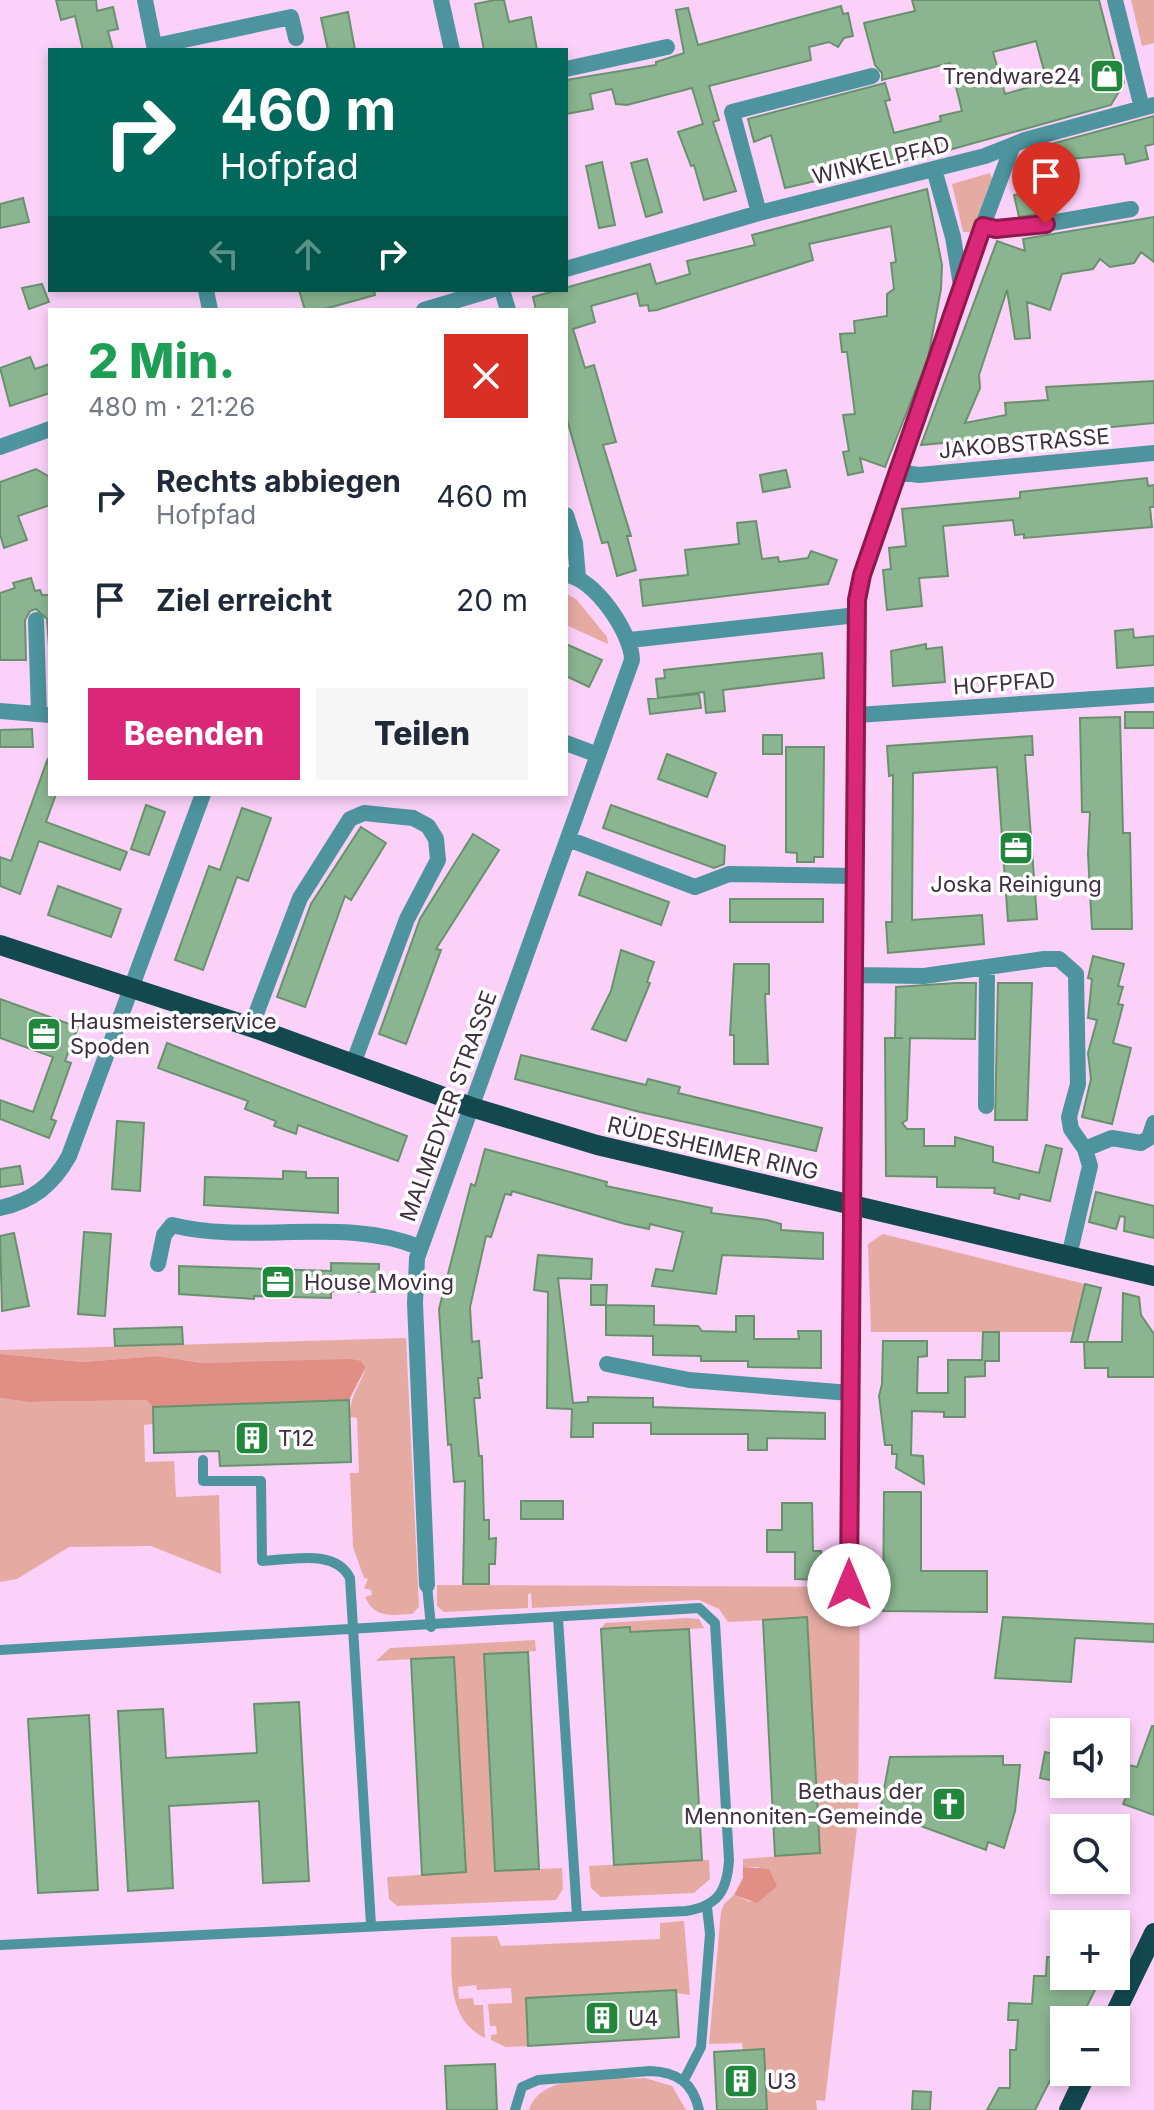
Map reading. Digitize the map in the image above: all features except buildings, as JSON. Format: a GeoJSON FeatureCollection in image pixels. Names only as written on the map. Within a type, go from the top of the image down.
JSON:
{"type":"FeatureCollection","features":[{"type":"Feature","properties":{"kind":"main road","name":"RÜDESHEIMER RING"},"geometry":{"type":"LineString","coordinates":[[0,945],[251,1027],[471,1107],[597,1145],[1154,1276]]}},
{"type":"Feature","properties":{"kind":"main road"},"geometry":{"type":"LineString","coordinates":[[1119,2006],[1154,1933]]}},
{"type":"Feature","properties":{"kind":"main road"},"geometry":{"type":"LineString","coordinates":[[1069,2110],[1080,2086]]}},
{"type":"Feature","properties":{"kind":"street"},"geometry":{"type":"LineString","coordinates":[[145,0],[155,48],[291,17],[296,38]]}},
{"type":"Feature","properties":{"kind":"street"},"geometry":{"type":"LineString","coordinates":[[441,0],[452,48]]}},
{"type":"Feature","properties":{"kind":"street"},"geometry":{"type":"LineString","coordinates":[[1115,0],[1148,107]]}},
{"type":"Feature","properties":{"kind":"street"},"geometry":{"type":"LineString","coordinates":[[568,69],[667,47]]}},
{"type":"Feature","properties":{"kind":"street"},"geometry":{"type":"LineString","coordinates":[[759,213],[732,112],[872,76]]}},
{"type":"Feature","properties":{"kind":"street","name":"WINKELPFAD"},"geometry":{"type":"LineString","coordinates":[[568,268],[1148,107]]}},
{"type":"Feature","properties":{"kind":"street"},"geometry":{"type":"LineString","coordinates":[[849,1585],[857,615],[860,583],[944,345],[961,285],[1013,145]]}},
{"type":"Feature","properties":{"kind":"street"},"geometry":{"type":"LineString","coordinates":[[934,169],[953,237],[961,285]]}},
{"type":"Feature","properties":{"kind":"street"},"geometry":{"type":"LineString","coordinates":[[983,226],[1022,228],[1131,209]]}},
{"type":"Feature","properties":{"kind":"street"},"geometry":{"type":"LineString","coordinates":[[431,308],[484,292]]}},
{"type":"Feature","properties":{"kind":"street"},"geometry":{"type":"LineString","coordinates":[[0,447],[48,430]]}},
{"type":"Feature","properties":{"kind":"street","name":"JAKOBSTRASSE"},"geometry":{"type":"LineString","coordinates":[[898,472],[919,475],[1154,453]]}},
{"type":"Feature","properties":{"kind":"street"},"geometry":{"type":"LineString","coordinates":[[568,521],[575,543],[572,576],[630,640],[857,615]]}},
{"type":"Feature","properties":{"kind":"street"},"geometry":{"type":"LineString","coordinates":[[0,711],[44,714],[36,620]]}},
{"type":"Feature","properties":{"kind":"street","name":"MALMEDYER STRASSE"},"geometry":{"type":"LineString","coordinates":[[427,1585],[415,1303],[419,1247],[632,660],[630,640]]}},
{"type":"Feature","properties":{"kind":"street","name":"HOFPFAD"},"geometry":{"type":"LineString","coordinates":[[857,715],[1154,695]]}},
{"type":"Feature","properties":{"kind":"street"},"geometry":{"type":"LineString","coordinates":[[568,744],[598,755]]}},
{"type":"Feature","properties":{"kind":"street"},"geometry":{"type":"LineString","coordinates":[[0,1208],[37,1195],[63,1166],[202,796]]}},
{"type":"Feature","properties":{"kind":"street"},"geometry":{"type":"LineString","coordinates":[[251,1027],[295,908],[350,819],[364,813],[413,818],[428,826],[436,839],[438,860],[407,919],[353,1064]]}},
{"type":"Feature","properties":{"kind":"street"},"geometry":{"type":"LineString","coordinates":[[568,839],[695,887],[729,874],[856,876]]}},
{"type":"Feature","properties":{"kind":"street"},"geometry":{"type":"LineString","coordinates":[[855,975],[924,976],[1059,959],[1076,974],[1078,1084],[1069,1117],[1071,1129],[1085,1149],[1089,1178],[1069,1256]]}},
{"type":"Feature","properties":{"kind":"street"},"geometry":{"type":"LineString","coordinates":[[986,1106],[987,967]]}},
{"type":"Feature","properties":{"kind":"street"},"geometry":{"type":"LineString","coordinates":[[1085,1149],[1112,1138],[1141,1143],[1149,1138],[1154,1123]]}},
{"type":"Feature","properties":{"kind":"street"},"geometry":{"type":"LineString","coordinates":[[158,1264],[164,1235],[172,1225],[205,1232],[381,1234],[419,1247]]}},
{"type":"Feature","properties":{"kind":"street"},"geometry":{"type":"LineString","coordinates":[[607,1364],[734,1385],[850,1393]]}},
{"type":"Feature","properties":{"kind":"lane"},"geometry":{"type":"LineString","coordinates":[[203,1460],[203,1481],[261,1481],[262,1561],[330,1559],[346,1569],[350,1578],[371,1925]]}},
{"type":"Feature","properties":{"kind":"lane"},"geometry":{"type":"LineString","coordinates":[[427,1585],[431,1627]]}},
{"type":"Feature","properties":{"kind":"lane"},"geometry":{"type":"LineString","coordinates":[[0,1650],[431,1627],[699,1608],[713,1618],[729,1860],[723,1892],[707,1907],[0,1945]]}},
{"type":"Feature","properties":{"kind":"lane"},"geometry":{"type":"LineString","coordinates":[[558,1618],[577,1915]]}},
{"type":"Feature","properties":{"kind":"lane"},"geometry":{"type":"LineString","coordinates":[[684,2080],[701,2047],[710,1934],[707,1907]]}},
{"type":"Feature","properties":{"kind":"lane"},"geometry":{"type":"LineString","coordinates":[[515,2110],[522,2087],[545,2078],[650,2071],[663,2071],[684,2080],[692,2089],[699,2110]]}},
{"type":"Feature","properties":{"kind":"shaded area"},"geometry":{"type":"Polygon","coordinates":[[[1131,0],[1154,0],[1154,43],[1142,46],[1131,0]]]}},
{"type":"Feature","properties":{"kind":"shaded area"},"geometry":{"type":"Polygon","coordinates":[[[990,173],[992,178],[972,232],[963,232],[952,184],[990,173]]]}},
{"type":"Feature","properties":{"kind":"shaded area"},"geometry":{"type":"Polygon","coordinates":[[[568,594],[577,600],[607,637],[608,644],[568,626],[568,594]]]}},
{"type":"Feature","properties":{"kind":"shaded area"},"geometry":{"type":"Polygon","coordinates":[[[883,1234],[1085,1284],[1073,1332],[871,1332],[868,1244],[883,1234]]]}},
{"type":"Feature","properties":{"kind":"shaded area"},"geometry":{"type":"Polygon","coordinates":[[[406,1338],[419,1607],[412,1614],[398,1615],[379,1612],[369,1604],[365,1597],[372,1595],[371,1590],[364,1588],[368,1579],[364,1578],[353,1547],[350,1473],[359,1473],[357,1418],[350,1417],[350,1410],[366,1367],[361,1361],[202,1363],[158,1356],[83,1362],[0,1354],[0,1350],[406,1338]]]}},
{"type":"Feature","properties":{"kind":"shaded area"},"geometry":{"type":"Polygon","coordinates":[[[0,1354],[83,1362],[158,1356],[202,1363],[351,1359],[361,1361],[366,1367],[349,1400],[153,1407],[147,1400],[28,1402],[0,1398],[0,1354]]]}},
{"type":"Feature","properties":{"kind":"shaded area"},"geometry":{"type":"Polygon","coordinates":[[[0,1398],[28,1402],[148,1400],[153,1407],[153,1424],[144,1425],[145,1462],[174,1461],[176,1497],[219,1495],[221,1574],[151,1546],[69,1547],[17,1579],[0,1582],[0,1398]]]}},
{"type":"Feature","properties":{"kind":"shaded area"},"geometry":{"type":"Polygon","coordinates":[[[437,1585],[860,1587],[858,1819],[825,2101],[816,2100],[817,2110],[767,2110],[764,2049],[743,2050],[742,2043],[709,2044],[721,1912],[724,1904],[734,1895],[751,1902],[759,1867],[743,1867],[743,1859],[820,1853],[807,1618],[728,1622],[719,1609],[699,1600],[532,1608],[531,1593],[528,1594],[528,1608],[444,1612],[437,1606],[437,1585]]]}},
{"type":"Feature","properties":{"kind":"shaded area"},"geometry":{"type":"Polygon","coordinates":[[[699,1619],[704,1628],[660,1631],[673,1861],[709,1860],[710,1879],[694,1893],[601,1897],[591,1888],[589,1866],[643,1863],[630,1628],[601,1629],[605,1623],[699,1619]]]}},
{"type":"Feature","properties":{"kind":"shaded area"},"geometry":{"type":"Polygon","coordinates":[[[535,1640],[536,1651],[485,1654],[496,1871],[562,1868],[563,1889],[556,1900],[397,1906],[389,1899],[387,1877],[466,1872],[454,1657],[376,1661],[390,1648],[535,1640]]]}},
{"type":"Feature","properties":{"kind":"shaded area"},"geometry":{"type":"Polygon","coordinates":[[[743,1867],[769,1869],[777,1886],[757,1903],[734,1895],[743,1878],[743,1867]]]}},
{"type":"Feature","properties":{"kind":"shaded area"},"geometry":{"type":"Polygon","coordinates":[[[684,1921],[690,1995],[676,1993],[676,1990],[526,1998],[528,2046],[506,2047],[491,2040],[491,2035],[497,2034],[496,2026],[490,2026],[488,2004],[512,2003],[511,1988],[477,1990],[476,1985],[458,1987],[459,1999],[473,1998],[474,2005],[483,2005],[485,2038],[472,2030],[457,2007],[452,1980],[451,1937],[497,1936],[501,1946],[660,1939],[660,1923],[684,1921]]]}},
{"type":"Feature","properties":{"kind":"shaded area"},"geometry":{"type":"Polygon","coordinates":[[[645,2078],[672,2086],[686,2110],[529,2110],[536,2098],[547,2089],[562,2083],[645,2078]]]}},
{"type":"Feature","properties":{"kind":"place","name":"Trendware24"},"geometry":{"type":"Point","coordinates":[1107,76]}},
{"type":"Feature","properties":{"kind":"place","name":"Joska Reinigung"},"geometry":{"type":"Point","coordinates":[1016,848]}},
{"type":"Feature","properties":{"kind":"place","name":"Hausmeisterservice Spoden"},"geometry":{"type":"Point","coordinates":[44,1034]}},
{"type":"Feature","properties":{"kind":"place","name":"House Moving"},"geometry":{"type":"Point","coordinates":[278,1282]}},
{"type":"Feature","properties":{"kind":"place","name":"T12"},"geometry":{"type":"Point","coordinates":[252,1438]}},
{"type":"Feature","properties":{"kind":"place","name":"Bethaus der Mennoniten-Gemeinde"},"geometry":{"type":"Point","coordinates":[949,1804]}},
{"type":"Feature","properties":{"kind":"place","name":"U4"},"geometry":{"type":"Point","coordinates":[602,2018]}},
{"type":"Feature","properties":{"kind":"place","name":"U3"},"geometry":{"type":"Point","coordinates":[741,2081]}},
{"type":"Feature","properties":{"kind":"route"},"geometry":{"type":"LineString","coordinates":[[849,1585],[858,591],[983,226],[996,229],[1046,224]]}}]}
